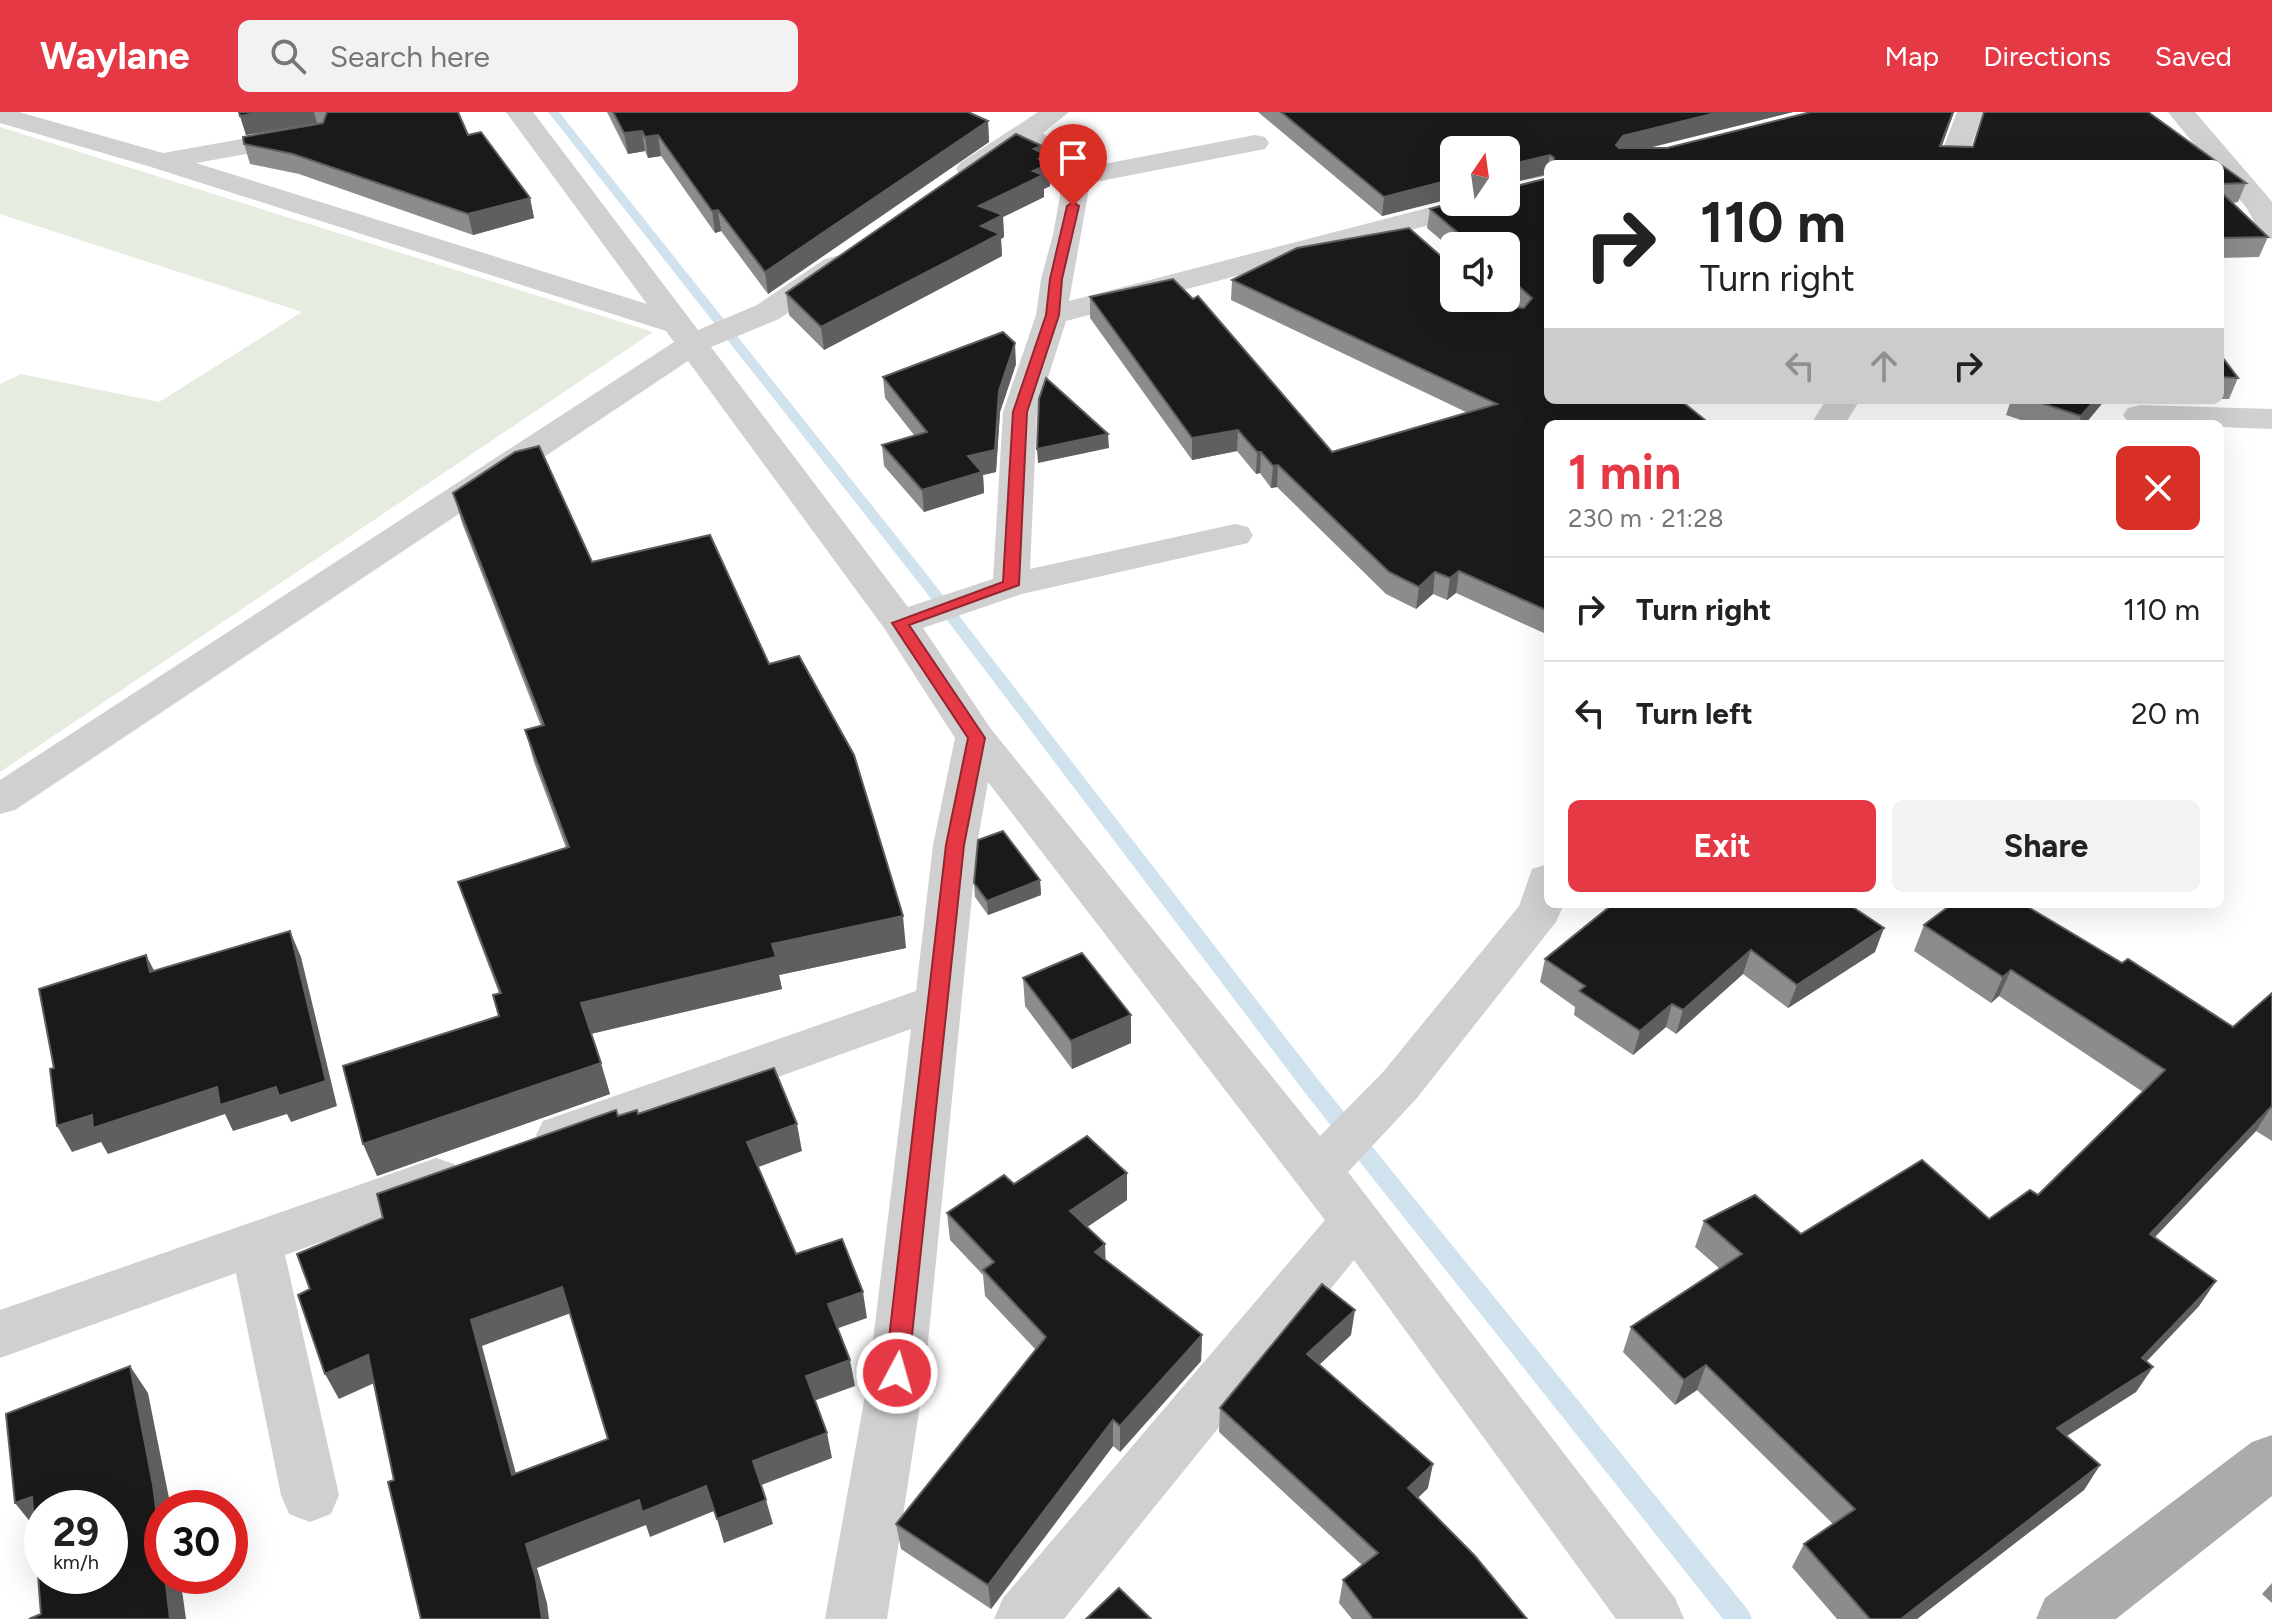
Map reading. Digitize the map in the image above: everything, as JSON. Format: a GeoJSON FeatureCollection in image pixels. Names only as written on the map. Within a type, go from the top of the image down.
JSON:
{"type":"FeatureCollection","features":[{"type":"Feature","properties":{"kind":"main road"},"geometry":{"type":"LineString","coordinates":[[2067,1619],[2272,1461]]}},
{"type":"Feature","properties":{"kind":"street"},"geometry":{"type":"LineString","coordinates":[[519,112],[910,619],[976,738],[1325,1165],[1354,1222],[1653,1619]]}},
{"type":"Feature","properties":{"kind":"street"},"geometry":{"type":"LineString","coordinates":[[954,181],[1056,112]]}},
{"type":"Feature","properties":{"kind":"street"},"geometry":{"type":"LineString","coordinates":[[1952,160],[1970,112]]}},
{"type":"Feature","properties":{"kind":"street"},"geometry":{"type":"LineString","coordinates":[[2181,112],[2222,160]]}},
{"type":"Feature","properties":{"kind":"street"},"geometry":{"type":"LineString","coordinates":[[0,115],[161,161],[694,335]]}},
{"type":"Feature","properties":{"kind":"street"},"geometry":{"type":"LineString","coordinates":[[1027,133],[1077,177]]}},
{"type":"Feature","properties":{"kind":"street"},"geometry":{"type":"LineString","coordinates":[[161,161],[318,134]]}},
{"type":"Feature","properties":{"kind":"street"},"geometry":{"type":"LineString","coordinates":[[1077,177],[1255,143]]}},
{"type":"Feature","properties":{"kind":"street"},"geometry":{"type":"LineString","coordinates":[[2224,162],[2251,194],[2272,230]]}},
{"type":"Feature","properties":{"kind":"street"},"geometry":{"type":"LineString","coordinates":[[1011,585],[1020,412],[1052,315],[1056,279],[1068,235],[1077,177]]}},
{"type":"Feature","properties":{"kind":"street"},"geometry":{"type":"LineString","coordinates":[[1052,315],[1411,233],[1451,216]]}},
{"type":"Feature","properties":{"kind":"street"},"geometry":{"type":"LineString","coordinates":[[0,800],[694,335],[745,322],[768,312],[855,251]]}},
{"type":"Feature","properties":{"kind":"street"},"geometry":{"type":"LineString","coordinates":[[2140,415],[2272,419]]}},
{"type":"Feature","properties":{"kind":"street"},"geometry":{"type":"LineString","coordinates":[[910,619],[1011,585],[1235,535]]}},
{"type":"Feature","properties":{"kind":"street"},"geometry":{"type":"LineString","coordinates":[[856,1619],[897,1373],[955,845],[976,738]]}},
{"type":"Feature","properties":{"kind":"street"},"geometry":{"type":"LineString","coordinates":[[1325,1165],[1400,1085],[1540,911],[1544,896]]}},
{"type":"Feature","properties":{"kind":"street"},"geometry":{"type":"LineString","coordinates":[[0,1334],[936,1002]]}},
{"type":"Feature","properties":{"kind":"street"},"geometry":{"type":"LineString","coordinates":[[1025,1619],[1354,1222]]}},
{"type":"Feature","properties":{"kind":"street"},"geometry":{"type":"LineString","coordinates":[[256,1243],[310,1495]]}},
{"type":"Feature","properties":{"kind":"shaded area"},"geometry":{"type":"Polygon","coordinates":[[[0,127],[653,332],[0,772],[0,384],[21,374],[159,402],[302,312],[0,214],[0,127]]]}},
{"type":"Feature","properties":{"kind":"building"},"geometry":{"type":"Polygon","coordinates":[[[239,112],[262,112],[240,116],[239,112]]]}},
{"type":"Feature","properties":{"kind":"building"},"geometry":{"type":"Polygon","coordinates":[[[327,112],[458,112],[468,135],[481,132],[530,198],[468,214],[293,154],[244,144],[243,137],[323,123],[327,112]]]}},
{"type":"Feature","properties":{"kind":"building"},"geometry":{"type":"Polygon","coordinates":[[[613,112],[968,112],[988,121],[765,272],[718,210],[712,211],[658,135],[645,137],[642,131],[624,133],[613,112]]]}},
{"type":"Feature","properties":{"kind":"building"},"geometry":{"type":"Polygon","coordinates":[[[1281,112],[1720,112],[1623,136],[1616,145],[1619,148],[1667,148],[1811,112],[1953,112],[1940,146],[1973,147],[1984,112],[2148,112],[2214,160],[1554,160],[1550,155],[1520,162],[1520,136],[1440,136],[1440,183],[1384,197],[1281,112]]]}},
{"type":"Feature","properties":{"kind":"building"},"geometry":{"type":"Polygon","coordinates":[[[1016,134],[1042,146],[1034,149],[1048,156],[1039,159],[1049,164],[1033,171],[1043,175],[979,206],[1003,215],[981,226],[1000,234],[821,327],[786,293],[1016,134]]]}},
{"type":"Feature","properties":{"kind":"building"},"geometry":{"type":"Polygon","coordinates":[[[2224,167],[2246,183],[2224,184],[2224,167]]]}},
{"type":"Feature","properties":{"kind":"building"},"geometry":{"type":"Polygon","coordinates":[[[1544,179],[1544,404],[1685,404],[1705,420],[1544,420],[1544,609],[1459,571],[1450,578],[1435,572],[1419,587],[1389,572],[1278,465],[1273,466],[1261,452],[1257,452],[1238,430],[1192,438],[1090,297],[1173,279],[1193,299],[1198,296],[1332,452],[1497,404],[1232,280],[1297,248],[1409,228],[1440,255],[1440,312],[1520,312],[1520,308],[1524,308],[1532,298],[1520,287],[1520,232],[1457,232],[1430,209],[1440,206],[1440,216],[1520,216],[1520,185],[1544,179]]]}},
{"type":"Feature","properties":{"kind":"building"},"geometry":{"type":"Polygon","coordinates":[[[2224,195],[2268,237],[2224,238],[2224,195]]]}},
{"type":"Feature","properties":{"kind":"building"},"geometry":{"type":"Polygon","coordinates":[[[1003,332],[1015,343],[999,391],[995,450],[968,456],[982,472],[922,490],[882,445],[927,432],[883,377],[1003,332]]]}},
{"type":"Feature","properties":{"kind":"building"},"geometry":{"type":"Polygon","coordinates":[[[2224,359],[2238,378],[2224,377],[2224,359]]]}},
{"type":"Feature","properties":{"kind":"building"},"geometry":{"type":"Polygon","coordinates":[[[1046,378],[1108,434],[1037,449],[1039,399],[1046,378]]]}},
{"type":"Feature","properties":{"kind":"building"},"geometry":{"type":"Polygon","coordinates":[[[2044,404],[2092,404],[2081,416],[2044,404]]]}},
{"type":"Feature","properties":{"kind":"building"},"geometry":{"type":"Polygon","coordinates":[[[539,446],[592,562],[710,535],[769,664],[799,656],[854,755],[903,916],[772,944],[776,957],[581,1003],[601,1063],[363,1144],[343,1066],[499,1016],[493,995],[501,993],[458,882],[569,847],[525,730],[544,725],[453,493],[515,452],[539,446]]]}},
{"type":"Feature","properties":{"kind":"building"},"geometry":{"type":"Polygon","coordinates":[[[1003,831],[1040,880],[987,901],[974,883],[978,840],[1003,831]]]}},
{"type":"Feature","properties":{"kind":"building"},"geometry":{"type":"Polygon","coordinates":[[[1608,908],[1854,908],[1884,928],[1797,985],[1751,950],[1683,1010],[1672,1004],[1640,1031],[1579,991],[1585,986],[1545,959],[1608,908]]]}},
{"type":"Feature","properties":{"kind":"building"},"geometry":{"type":"Polygon","coordinates":[[[1947,908],[2030,908],[2122,963],[2128,959],[2233,1027],[2272,993],[2272,1106],[2150,1234],[2216,1281],[2142,1358],[2153,1367],[2057,1428],[2100,1465],[1901,1619],[1870,1619],[1804,1544],[1855,1509],[1706,1365],[1684,1380],[1631,1327],[1742,1254],[1704,1221],[1755,1195],[1801,1234],[1922,1160],[1989,1219],[2030,1190],[2038,1195],[2165,1070],[2011,970],[2003,977],[1924,925],[1947,908]]]}},
{"type":"Feature","properties":{"kind":"building"},"geometry":{"type":"Polygon","coordinates":[[[290,931],[326,1081],[279,1096],[276,1087],[220,1105],[217,1087],[93,1128],[92,1115],[57,1126],[50,1069],[54,1068],[39,989],[146,955],[150,972],[290,931]]]}},
{"type":"Feature","properties":{"kind":"building"},"geometry":{"type":"Polygon","coordinates":[[[1082,953],[1131,1015],[1071,1041],[1023,978],[1082,953]]]}},
{"type":"Feature","properties":{"kind":"building"},"geometry":{"type":"Polygon","coordinates":[[[774,1068],[797,1124],[747,1142],[796,1254],[842,1239],[863,1292],[828,1304],[850,1360],[806,1376],[827,1433],[753,1461],[766,1500],[717,1519],[706,1486],[642,1512],[639,1500],[526,1544],[536,1579],[542,1619],[421,1619],[388,1482],[394,1480],[368,1355],[325,1374],[298,1295],[310,1289],[297,1254],[383,1218],[377,1194],[616,1110],[618,1116],[637,1110],[638,1114],[774,1068]],[[562,1287],[471,1320],[512,1475],[608,1439],[562,1287]]]}},
{"type":"Feature","properties":{"kind":"building"},"geometry":{"type":"Polygon","coordinates":[[[1087,1136],[1127,1173],[1070,1211],[1105,1244],[1095,1252],[1202,1335],[1120,1426],[1113,1420],[988,1585],[896,1524],[1046,1337],[983,1270],[994,1262],[947,1213],[1004,1175],[1014,1184],[1087,1136]]]}},
{"type":"Feature","properties":{"kind":"building"},"geometry":{"type":"Polygon","coordinates":[[[1322,1284],[1355,1310],[1307,1354],[1433,1464],[1408,1488],[1475,1556],[1527,1619],[1373,1619],[1343,1580],[1378,1553],[1220,1408],[1322,1284]]]}},
{"type":"Feature","properties":{"kind":"building"},"geometry":{"type":"Polygon","coordinates":[[[130,1366],[154,1490],[144,1490],[144,1594],[167,1594],[170,1619],[29,1619],[41,1614],[39,1594],[128,1594],[128,1490],[24,1490],[24,1500],[15,1503],[6,1414],[130,1366]]]}},
{"type":"Feature","properties":{"kind":"building"},"geometry":{"type":"Polygon","coordinates":[[[1119,1588],[1151,1619],[1086,1619],[1119,1588]]]}},
{"type":"Feature","properties":{"kind":"waterway"},"geometry":{"type":"LineString","coordinates":[[553,112],[927,584],[1316,1092],[1739,1619]]}},
{"type":"Feature","properties":{"kind":"route"},"geometry":{"type":"LineString","coordinates":[[897,1373],[955,845],[976,738],[900,623],[1011,585],[1020,412],[1052,315],[1056,279],[1073,206]]}}]}
